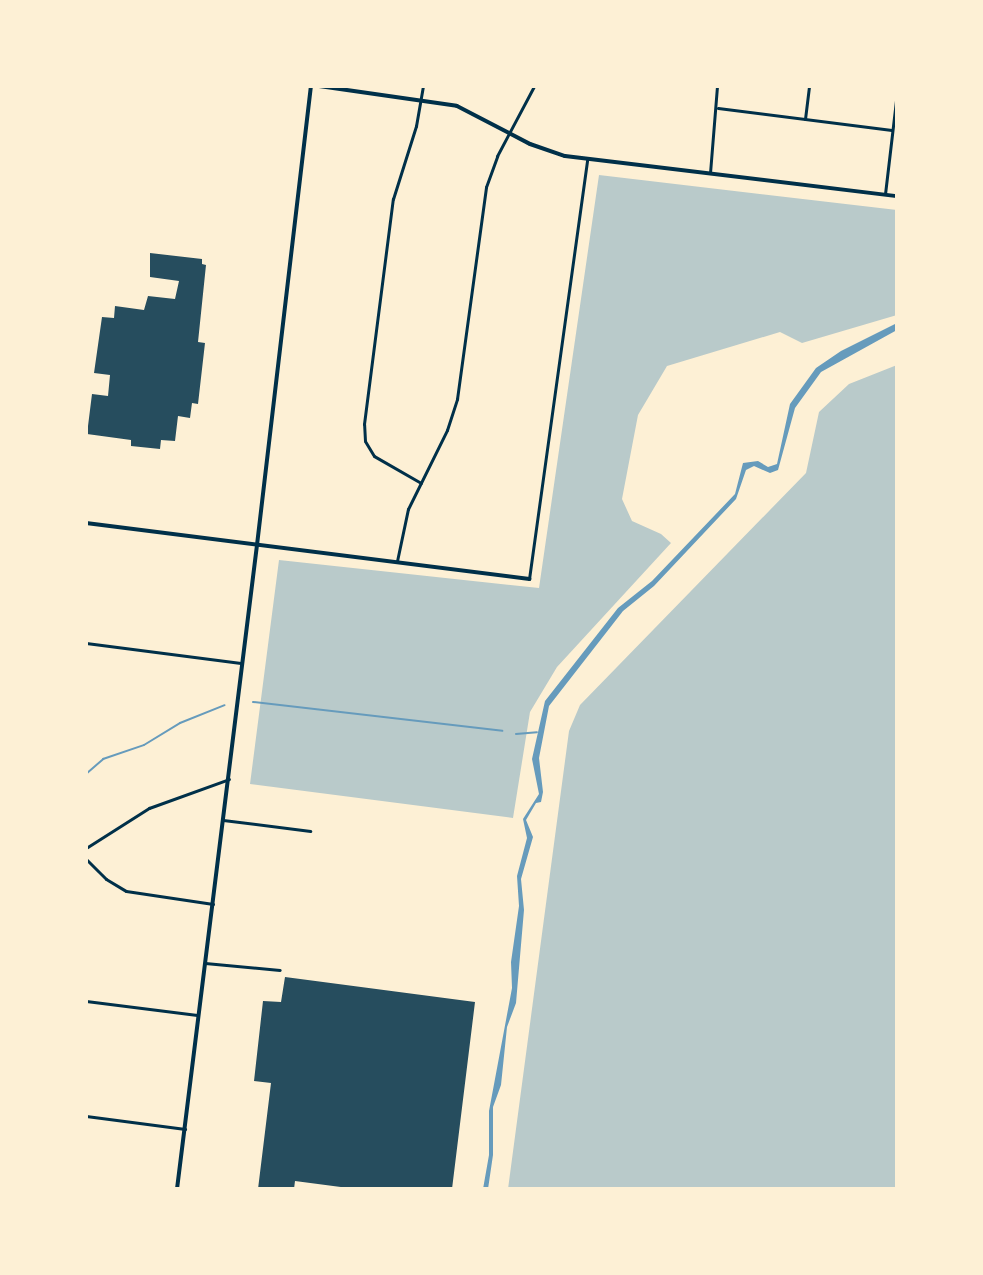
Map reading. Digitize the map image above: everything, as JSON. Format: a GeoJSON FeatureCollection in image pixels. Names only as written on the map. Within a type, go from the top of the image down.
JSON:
{"type":"FeatureCollection","features":[{"type":"Feature","properties":{"kind":"main road"},"geometry":{"type":"LineString","coordinates":[[177,1189],[311,86]]}},
{"type":"Feature","properties":{"kind":"main road"},"geometry":{"type":"LineString","coordinates":[[319,86],[421,99],[467,110],[542,149],[587,159],[897,196]]}},
{"type":"Feature","properties":{"kind":"main road"},"geometry":{"type":"LineString","coordinates":[[86,523],[529,579]]}},
{"type":"Feature","properties":{"kind":"street"},"geometry":{"type":"LineString","coordinates":[[421,483],[374,456],[365,441],[364,424],[393,196],[414,134],[423,86]]}},
{"type":"Feature","properties":{"kind":"street"},"geometry":{"type":"LineString","coordinates":[[397,563],[406,516],[455,409],[486,187],[534,86]]}},
{"type":"Feature","properties":{"kind":"street"},"geometry":{"type":"LineString","coordinates":[[710,173],[718,108],[717,86]]}},
{"type":"Feature","properties":{"kind":"street"},"geometry":{"type":"LineString","coordinates":[[805,119],[809,86]]}},
{"type":"Feature","properties":{"kind":"street"},"geometry":{"type":"LineString","coordinates":[[885,194],[897,92]]}},
{"type":"Feature","properties":{"kind":"street"},"geometry":{"type":"LineString","coordinates":[[718,108],[892,130]]}},
{"type":"Feature","properties":{"kind":"street"},"geometry":{"type":"LineString","coordinates":[[529,579],[587,159]]}},
{"type":"Feature","properties":{"kind":"street"},"geometry":{"type":"LineString","coordinates":[[86,643],[243,663]]}},
{"type":"Feature","properties":{"kind":"street"},"geometry":{"type":"LineString","coordinates":[[86,848],[149,808],[229,779]]}},
{"type":"Feature","properties":{"kind":"street"},"geometry":{"type":"LineString","coordinates":[[223,820],[310,831]]}},
{"type":"Feature","properties":{"kind":"street"},"geometry":{"type":"LineString","coordinates":[[86,859],[111,883],[132,893],[213,904]]}},
{"type":"Feature","properties":{"kind":"street"},"geometry":{"type":"LineString","coordinates":[[205,963],[280,970]]}},
{"type":"Feature","properties":{"kind":"street"},"geometry":{"type":"LineString","coordinates":[[86,1001],[199,1015]]}},
{"type":"Feature","properties":{"kind":"street"},"geometry":{"type":"LineString","coordinates":[[86,1116],[185,1129]]}},
{"type":"Feature","properties":{"kind":"shaded area"},"geometry":{"type":"Polygon","coordinates":[[[599,175],[897,210],[897,315],[802,343],[780,332],[667,366],[638,415],[622,499],[632,521],[661,534],[671,543],[557,667],[530,712],[513,818],[250,784],[279,560],[539,588],[599,175]]]}},
{"type":"Feature","properties":{"kind":"shaded area"},"geometry":{"type":"Polygon","coordinates":[[[897,365],[897,1189],[508,1189],[569,731],[580,705],[806,473],[819,412],[849,384],[897,365]]]}},
{"type":"Feature","properties":{"kind":"water"},"geometry":{"type":"Polygon","coordinates":[[[897,323],[897,330],[821,372],[795,408],[778,470],[770,473],[754,466],[746,470],[736,499],[654,586],[623,611],[549,706],[539,758],[543,792],[541,802],[536,803],[526,820],[533,837],[521,879],[524,910],[516,1003],[507,1027],[501,1085],[493,1107],[493,1155],[488,1189],[483,1189],[489,1155],[489,1111],[512,988],[511,962],[519,906],[517,876],[527,838],[523,819],[539,794],[532,759],[545,701],[618,608],[652,581],[735,494],[743,463],[758,461],[768,467],[777,464],[790,404],[816,368],[841,351],[897,323]]]}},
{"type":"Feature","properties":{"kind":"building"},"geometry":{"type":"Polygon","coordinates":[[[150,253],[202,259],[202,264],[206,265],[198,342],[205,343],[198,404],[192,403],[190,418],[178,416],[175,441],[161,440],[160,449],[131,446],[131,440],[87,434],[92,394],[108,396],[110,375],[94,373],[102,317],[114,318],[115,306],[144,310],[148,296],[175,299],[179,281],[150,277],[150,253]]]}},
{"type":"Feature","properties":{"kind":"building"},"geometry":{"type":"Polygon","coordinates":[[[285,977],[475,1002],[452,1189],[356,1189],[295,1181],[294,1189],[258,1189],[271,1083],[254,1081],[263,1001],[281,1002],[285,977]]]}},
{"type":"Feature","properties":{"kind":"waterway"},"geometry":{"type":"LineString","coordinates":[[253,702],[502,731]]}},
{"type":"Feature","properties":{"kind":"waterway"},"geometry":{"type":"LineString","coordinates":[[86,774],[103,759],[144,745],[180,723],[225,705]]}},
{"type":"Feature","properties":{"kind":"waterway"},"geometry":{"type":"LineString","coordinates":[[516,734],[537,732]]}}]}
